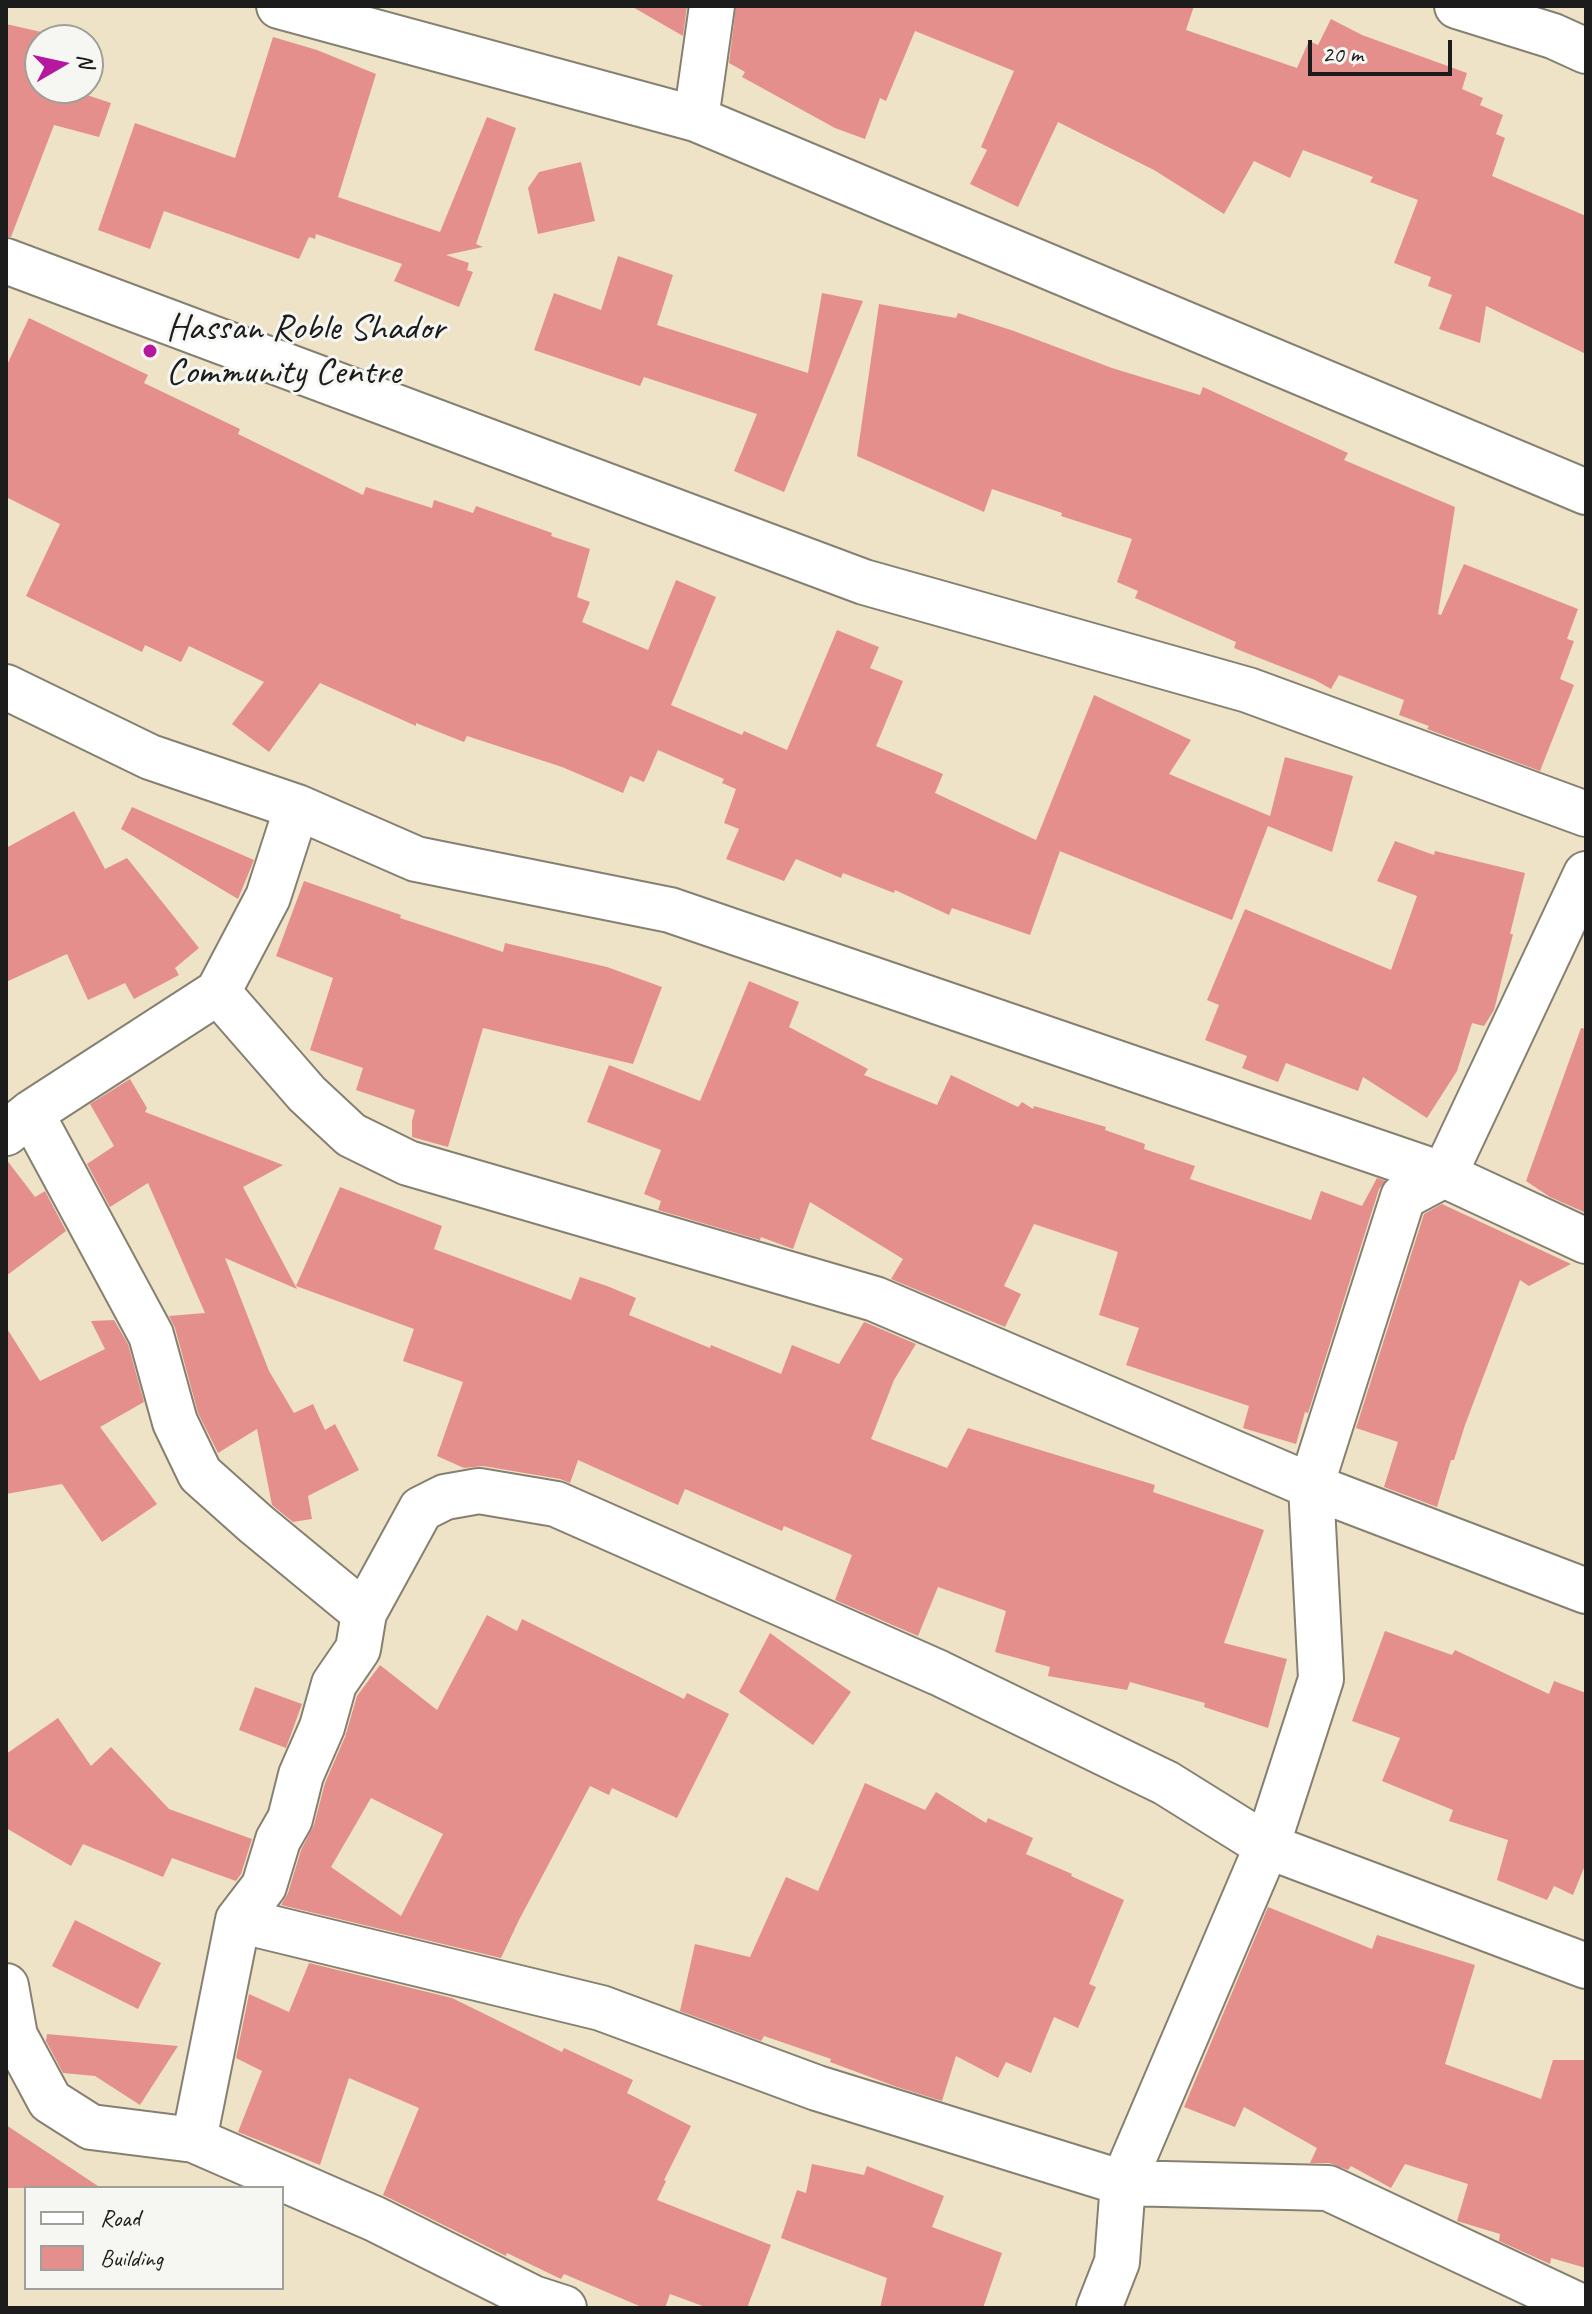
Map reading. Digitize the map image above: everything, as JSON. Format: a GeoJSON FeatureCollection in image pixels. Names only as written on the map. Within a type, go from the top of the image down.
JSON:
{"type":"FeatureCollection","features":[{"type":"Feature","properties":{"kind":"street"},"geometry":{"type":"LineString","coordinates":[[279,6],[696,119],[1586,492]]}},
{"type":"Feature","properties":{"kind":"street"},"geometry":{"type":"LineString","coordinates":[[696,119],[712,6]]}},
{"type":"Feature","properties":{"kind":"street"},"geometry":{"type":"LineString","coordinates":[[1457,6],[1553,36],[1586,51]]}},
{"type":"Feature","properties":{"kind":"street"},"geometry":{"type":"LineString","coordinates":[[6,261],[864,582],[1248,690],[1586,814]]}},
{"type":"Feature","properties":{"kind":"street"},"geometry":{"type":"LineString","coordinates":[[6,687],[150,757],[297,807],[416,859],[670,910],[1444,1175],[1586,1241]]}},
{"type":"Feature","properties":{"kind":"street"},"geometry":{"type":"LineString","coordinates":[[297,807],[268,897],[218,992],[19,1123],[151,1335],[175,1422],[200,1474],[364,1613]]}},
{"type":"Feature","properties":{"kind":"street"},"geometry":{"type":"LineString","coordinates":[[1099,2308],[1117,2262],[1123,2183],[1267,1846],[1321,1679],[1311,1486],[1403,1197],[1444,1175],[1586,874]]}},
{"type":"Feature","properties":{"kind":"street"},"geometry":{"type":"LineString","coordinates":[[218,992],[307,1094],[351,1135],[408,1163],[875,1299],[1311,1486],[1586,1591]]}},
{"type":"Feature","properties":{"kind":"street"},"geometry":{"type":"LineString","coordinates":[[194,2140],[238,1920],[264,1886],[278,1840],[290,1819],[301,1775],[322,1727],[334,1684],[358,1649],[364,1613],[421,1509],[445,1497],[479,1491],[556,1504],[939,1673],[1166,1783],[1267,1846],[1586,1966]]}},
{"type":"Feature","properties":{"kind":"street"},"geometry":{"type":"LineString","coordinates":[[238,1920],[601,2008],[817,2088],[1123,2183],[1328,2188],[1584,2308]]}},
{"type":"Feature","properties":{"kind":"street"},"geometry":{"type":"LineString","coordinates":[[6,1986],[11,2038],[50,2101],[91,2127],[194,2140],[375,2219],[533,2298],[564,2308]]}},
{"type":"Feature","properties":{"kind":"building"},"geometry":{"type":"Polygon","coordinates":[[[631,6],[687,6],[683,36],[631,6]]]}},
{"type":"Feature","properties":{"kind":"building"},"geometry":{"type":"Polygon","coordinates":[[[736,6],[1194,6],[1186,30],[1297,68],[1309,41],[1318,45],[1331,19],[1362,35],[1467,73],[1462,89],[1483,98],[1480,105],[1503,115],[1496,134],[1505,138],[1492,176],[1586,216],[1586,354],[1486,306],[1480,343],[1439,329],[1452,295],[1428,286],[1431,277],[1394,263],[1418,200],[1370,182],[1373,177],[1303,150],[1290,178],[1254,161],[1224,214],[1154,170],[1058,122],[1018,207],[970,184],[987,150],[981,147],[1014,71],[915,31],[886,101],[880,98],[865,139],[835,128],[742,77],[745,72],[729,63],[736,6]]]}},
{"type":"Feature","properties":{"kind":"building"},"geometry":{"type":"Polygon","coordinates":[[[6,24],[24,28],[24,104],[104,104],[104,101],[111,103],[99,137],[54,125],[11,237],[6,237],[6,24]]]}},
{"type":"Feature","properties":{"kind":"building"},"geometry":{"type":"Polygon","coordinates":[[[273,37],[317,50],[376,74],[338,197],[440,232],[487,117],[516,128],[476,244],[483,247],[446,255],[469,263],[467,270],[473,272],[459,307],[394,281],[402,264],[316,234],[315,239],[309,237],[299,259],[164,211],[150,249],[98,230],[135,123],[235,158],[273,37]]]}},
{"type":"Feature","properties":{"kind":"building"},"geometry":{"type":"Polygon","coordinates":[[[581,162],[595,221],[538,234],[528,188],[539,172],[581,162]]]}},
{"type":"Feature","properties":{"kind":"building"},"geometry":{"type":"Polygon","coordinates":[[[618,256],[673,275],[657,325],[808,373],[822,293],[863,301],[784,492],[734,471],[757,414],[644,377],[640,386],[534,350],[554,293],[601,310],[618,256]]]}},
{"type":"Feature","properties":{"kind":"building"},"geometry":{"type":"Polygon","coordinates":[[[879,304],[956,318],[958,313],[1112,368],[1200,395],[1203,387],[1348,453],[1344,460],[1455,507],[1438,614],[1441,615],[1464,564],[1578,609],[1567,639],[1574,641],[1560,679],[1574,685],[1540,771],[1427,729],[1429,726],[1399,715],[1404,700],[1339,675],[1331,689],[1234,648],[1236,642],[1135,598],[1138,591],[1117,582],[1132,539],[992,489],[984,512],[857,456],[879,304]]]}},
{"type":"Feature","properties":{"kind":"building"},"geometry":{"type":"Polygon","coordinates":[[[29,318],[148,375],[144,383],[240,429],[238,434],[363,495],[366,487],[432,508],[434,500],[473,513],[476,506],[590,549],[577,597],[590,602],[582,622],[648,650],[676,580],[716,597],[671,705],[742,735],[744,731],[787,750],[837,630],[879,647],[870,668],[903,681],[876,746],[943,774],[935,793],[1036,840],[1094,695],[1191,740],[1169,774],[1270,816],[1285,757],[1353,776],[1332,852],[1268,826],[1232,920],[1060,851],[1030,935],[952,908],[949,915],[895,890],[894,893],[843,873],[841,878],[796,859],[784,881],[726,859],[739,829],[724,823],[736,789],[722,783],[724,779],[658,750],[644,782],[630,776],[623,793],[562,767],[467,736],[464,742],[416,723],[416,726],[320,683],[269,752],[232,724],[264,682],[189,646],[181,662],[145,645],[142,652],[26,596],[60,524],[6,497],[6,367],[29,318]]]}},
{"type":"Feature","properties":{"kind":"building"},"geometry":{"type":"Polygon","coordinates":[[[132,807],[254,860],[238,899],[121,829],[132,807]]]}},
{"type":"Feature","properties":{"kind":"building"},"geometry":{"type":"Polygon","coordinates":[[[74,811],[105,869],[127,858],[199,948],[175,968],[179,975],[134,999],[125,983],[88,1000],[67,954],[6,982],[6,848],[74,811]]]}},
{"type":"Feature","properties":{"kind":"building"},"geometry":{"type":"Polygon","coordinates":[[[1395,841],[1434,855],[1435,851],[1525,873],[1494,1010],[1484,1026],[1472,1023],[1457,1071],[1427,1118],[1363,1077],[1358,1091],[1286,1063],[1278,1082],[1242,1068],[1247,1056],[1205,1040],[1219,1005],[1207,1000],[1245,909],[1391,970],[1417,896],[1377,881],[1395,841]]]}},
{"type":"Feature","properties":{"kind":"building"},"geometry":{"type":"Polygon","coordinates":[[[304,881],[401,915],[400,918],[503,952],[505,943],[607,967],[662,987],[633,1064],[483,1028],[448,1147],[412,1137],[415,1110],[356,1090],[363,1068],[310,1050],[333,978],[276,956],[304,881]]]}},
{"type":"Feature","properties":{"kind":"building"},"geometry":{"type":"Polygon","coordinates":[[[749,981],[799,1002],[789,1027],[868,1069],[864,1075],[937,1105],[951,1075],[1018,1107],[1022,1102],[1033,1109],[1034,1106],[1106,1127],[1105,1130],[1145,1144],[1144,1149],[1195,1166],[1190,1179],[1311,1220],[1321,1191],[1362,1206],[1377,1178],[1386,1181],[1379,1189],[1296,1444],[1243,1428],[1249,1406],[1126,1365],[1139,1328],[1099,1315],[1118,1252],[1034,1224],[1004,1286],[1021,1294],[1005,1327],[891,1279],[903,1259],[810,1202],[793,1249],[761,1237],[760,1240],[658,1210],[661,1201],[644,1194],[661,1150],[587,1122],[609,1065],[700,1101],[749,981]]]}},
{"type":"Feature","properties":{"kind":"building"},"geometry":{"type":"Polygon","coordinates":[[[1581,1028],[1586,1029],[1586,1213],[1550,1197],[1526,1181],[1581,1028]]]}},
{"type":"Feature","properties":{"kind":"building"},"geometry":{"type":"Polygon","coordinates":[[[130,1079],[147,1108],[145,1112],[283,1165],[243,1187],[297,1289],[225,1258],[269,1371],[294,1413],[313,1404],[325,1430],[335,1424],[359,1470],[308,1496],[312,1519],[293,1522],[272,1505],[257,1429],[218,1453],[198,1413],[169,1316],[205,1313],[148,1183],[110,1207],[87,1164],[114,1146],[90,1104],[130,1079]]]}},
{"type":"Feature","properties":{"kind":"building"},"geometry":{"type":"Polygon","coordinates":[[[6,1159],[35,1197],[45,1191],[66,1231],[6,1276],[6,1159]]]}},
{"type":"Feature","properties":{"kind":"building"},"geometry":{"type":"Polygon","coordinates":[[[340,1187],[442,1226],[434,1249],[571,1300],[580,1277],[607,1286],[636,1298],[629,1315],[781,1374],[792,1345],[839,1364],[864,1322],[867,1323],[916,1344],[894,1380],[871,1439],[947,1468],[968,1428],[1155,1485],[1153,1492],[1264,1530],[1224,1643],[1287,1659],[1268,1728],[1204,1707],[1205,1703],[1130,1682],[1127,1690],[1048,1676],[1050,1667],[995,1652],[1006,1611],[938,1587],[918,1636],[835,1600],[852,1555],[784,1526],[782,1531],[685,1489],[678,1505],[578,1460],[570,1483],[483,1466],[464,1468],[437,1456],[463,1382],[403,1361],[414,1329],[296,1286],[340,1187]]]}},
{"type":"Feature","properties":{"kind":"building"},"geometry":{"type":"Polygon","coordinates":[[[1442,1204],[1571,1264],[1529,1286],[1520,1280],[1454,1460],[1451,1460],[1437,1507],[1384,1487],[1398,1442],[1356,1428],[1424,1214],[1442,1204]]]}},
{"type":"Feature","properties":{"kind":"building"},"geometry":{"type":"Polygon","coordinates":[[[114,1320],[128,1344],[144,1402],[100,1427],[157,1504],[102,1542],[62,1484],[6,1494],[6,1327],[40,1381],[105,1349],[91,1321],[114,1320]]]}},
{"type":"Feature","properties":{"kind":"building"},"geometry":{"type":"Polygon","coordinates":[[[487,1615],[517,1631],[522,1619],[684,1699],[687,1693],[729,1714],[677,1818],[612,1788],[609,1795],[590,1786],[501,1958],[281,1905],[288,1893],[301,1850],[314,1825],[325,1783],[345,1737],[357,1696],[380,1665],[437,1710],[487,1615]],[[371,1798],[331,1867],[401,1916],[443,1834],[371,1798]]]}},
{"type":"Feature","properties":{"kind":"building"},"geometry":{"type":"Polygon","coordinates":[[[1385,1631],[1452,1655],[1455,1650],[1549,1694],[1554,1681],[1586,1693],[1586,1863],[1573,1895],[1554,1886],[1547,1900],[1497,1880],[1508,1840],[1449,1821],[1453,1810],[1382,1781],[1400,1738],[1352,1721],[1385,1631]]]}},
{"type":"Feature","properties":{"kind":"building"},"geometry":{"type":"Polygon","coordinates":[[[770,1633],[851,1692],[813,1745],[739,1692],[770,1633]]]}},
{"type":"Feature","properties":{"kind":"building"},"geometry":{"type":"Polygon","coordinates":[[[255,1687],[302,1704],[286,1748],[239,1730],[255,1687]]]}},
{"type":"Feature","properties":{"kind":"building"},"geometry":{"type":"Polygon","coordinates":[[[58,1718],[91,1766],[111,1747],[169,1809],[252,1839],[236,1881],[172,1858],[163,1877],[83,1844],[71,1866],[6,1828],[6,1754],[58,1718]]]}},
{"type":"Feature","properties":{"kind":"building"},"geometry":{"type":"Polygon","coordinates":[[[865,1783],[925,1810],[936,1792],[986,1823],[988,1818],[1033,1838],[1026,1854],[1124,1900],[1089,1984],[1096,1987],[1078,2028],[1054,2017],[1031,2073],[1006,2062],[998,2078],[956,2056],[942,2101],[830,2062],[831,2059],[764,2036],[761,2041],[680,2011],[695,1944],[750,1957],[786,1877],[818,1891],[865,1783]]]}},
{"type":"Feature","properties":{"kind":"building"},"geometry":{"type":"Polygon","coordinates":[[[1268,1907],[1372,1949],[1377,1935],[1475,1965],[1445,2064],[1541,2099],[1553,2060],[1586,2060],[1586,2268],[1551,2258],[1550,2264],[1499,2241],[1500,2234],[1457,2221],[1468,2184],[1405,2164],[1391,2188],[1351,2166],[1348,2170],[1329,2163],[1310,2163],[1317,2148],[1244,2107],[1235,2127],[1184,2107],[1268,1907]]]}},
{"type":"Feature","properties":{"kind":"building"},"geometry":{"type":"Polygon","coordinates":[[[75,1920],[161,1963],[138,2009],[52,1966],[75,1920]]]}},
{"type":"Feature","properties":{"kind":"building"},"geometry":{"type":"Polygon","coordinates":[[[309,1963],[452,1998],[562,2052],[564,2048],[633,2080],[627,2093],[691,2126],[657,2200],[771,2245],[747,2308],[708,2308],[670,2294],[665,2308],[644,2308],[564,2274],[561,2279],[507,2253],[506,2256],[383,2195],[419,2108],[349,2078],[320,2165],[238,2132],[262,2071],[236,2058],[249,1994],[289,2012],[309,1963]]]}},
{"type":"Feature","properties":{"kind":"building"},"geometry":{"type":"Polygon","coordinates":[[[47,2034],[178,2046],[140,2105],[95,2076],[63,2073],[46,2041],[47,2034]]]}},
{"type":"Feature","properties":{"kind":"building"},"geometry":{"type":"Polygon","coordinates":[[[6,2125],[98,2186],[24,2186],[6,2188],[6,2125]]]}},
{"type":"Feature","properties":{"kind":"building"},"geometry":{"type":"Polygon","coordinates":[[[812,2164],[864,2175],[867,2166],[944,2196],[932,2227],[1002,2253],[983,2308],[880,2308],[887,2278],[781,2238],[797,2190],[806,2193],[812,2164]]]}},
{"type":"Feature","properties":{"kind":"place","name":"Hassan Roble Shador Community Centre"},"geometry":{"type":"Point","coordinates":[150,351]}}]}
